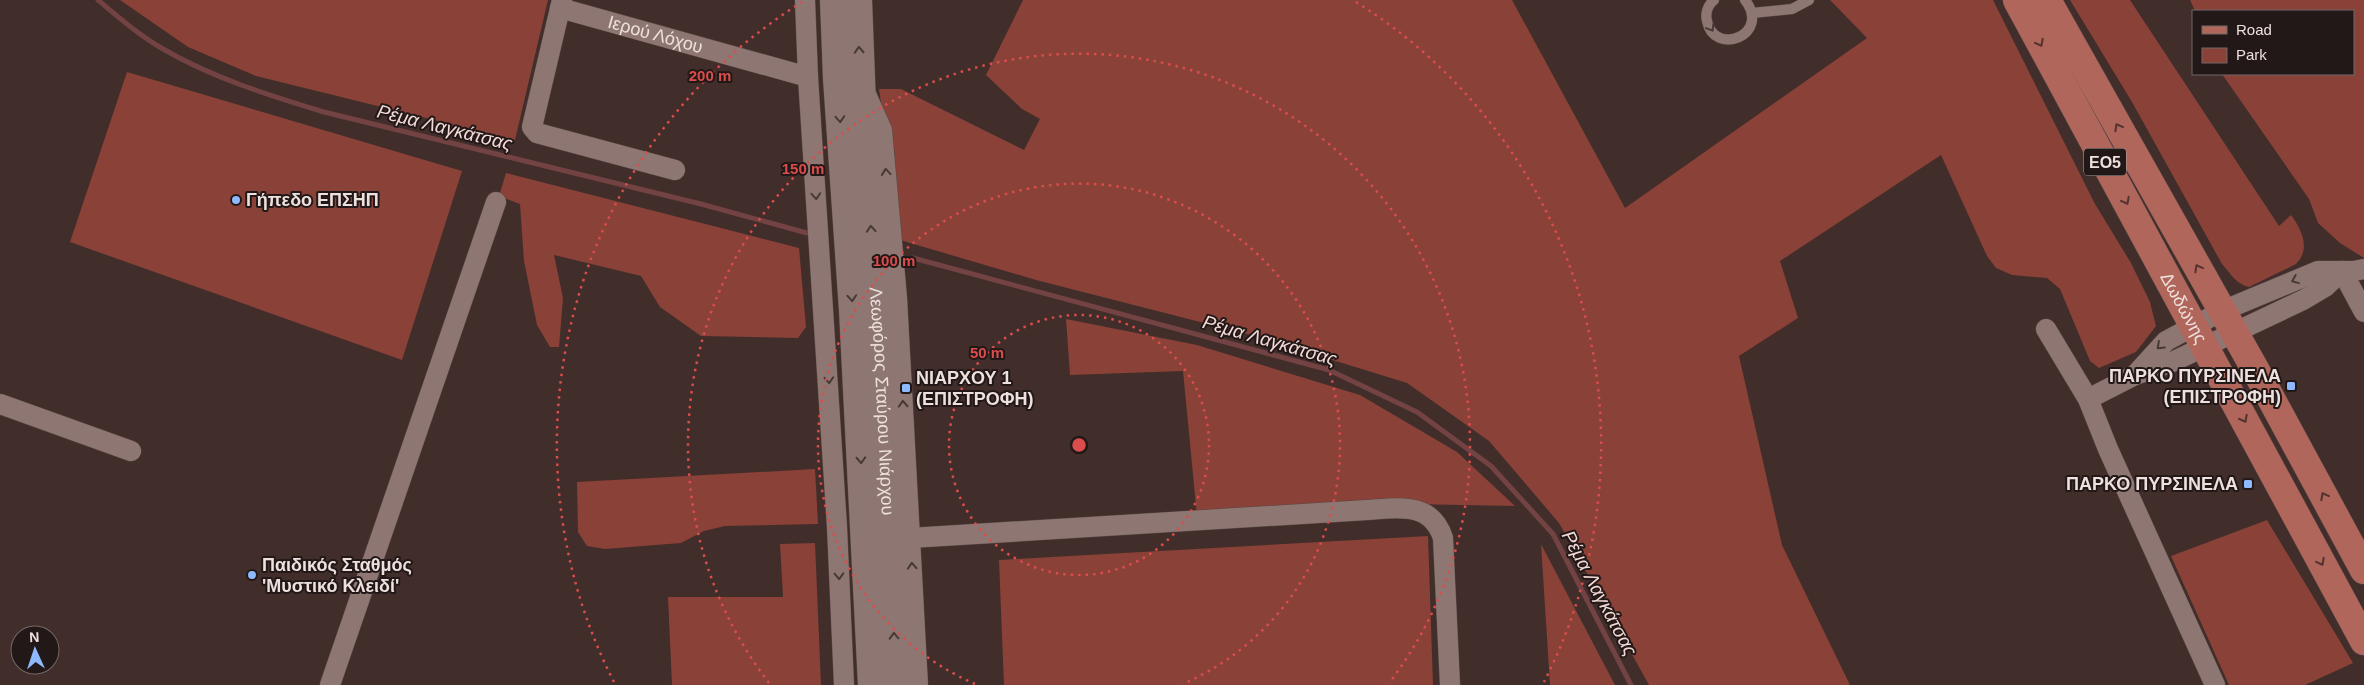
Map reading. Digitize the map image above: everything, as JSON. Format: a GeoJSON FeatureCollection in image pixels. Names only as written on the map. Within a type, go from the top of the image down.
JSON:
{"type":"FeatureCollection","features":[{"type":"Feature","properties":{"kind":"main road","name":"Λεωφόρος Σταύρου Νιάρχου"},"geometry":{"type":"LineString","coordinates":[[834,0],[837,78],[853,310],[872,685]]}},
{"type":"Feature","properties":{"kind":"main road","name":"Δωδώνης"},"geometry":{"type":"LineString","coordinates":[[2017,0],[2364,641]]}},
{"type":"Feature","properties":{"kind":"main road","name":"Δωδώνης"},"geometry":{"type":"LineString","coordinates":[[2047,0],[2228,321],[2364,570]]}},
{"type":"Feature","properties":{"kind":"main road","name":"Λεωφόρος Σταύρου Νιάρχου"},"geometry":{"type":"LineString","coordinates":[[861,7],[860,81],[880,346],[896,685]]}},
{"type":"Feature","properties":{"kind":"street"},"geometry":{"type":"LineString","coordinates":[[805,0],[808,77],[828,366],[844,685]]}},
{"type":"Feature","properties":{"kind":"street"},"geometry":{"type":"LineString","coordinates":[[561,4],[532,127],[537,133],[675,170]]}},
{"type":"Feature","properties":{"kind":"street","name":"Ιερού Λόχου"},"geometry":{"type":"LineString","coordinates":[[561,4],[808,77]]}},
{"type":"Feature","properties":{"kind":"street"},"geometry":{"type":"LineString","coordinates":[[860,81],[882,130],[897,298],[918,685]]}},
{"type":"Feature","properties":{"kind":"street"},"geometry":{"type":"LineString","coordinates":[[330,685],[496,202]]}},
{"type":"Feature","properties":{"kind":"street"},"geometry":{"type":"LineString","coordinates":[[2088,399],[2134,375],[2172,362],[2198,335],[2228,321],[2303,300],[2325,288],[2342,271],[2364,269]]}},
{"type":"Feature","properties":{"kind":"street"},"geometry":{"type":"LineString","coordinates":[[2342,271],[2364,312]]}},
{"type":"Feature","properties":{"kind":"street"},"geometry":{"type":"LineString","coordinates":[[2046,329],[2088,399],[2108,448],[2215,685]]}},
{"type":"Feature","properties":{"kind":"street"},"geometry":{"type":"LineString","coordinates":[[0,404],[131,451]]}},
{"type":"Feature","properties":{"kind":"street"},"geometry":{"type":"LineString","coordinates":[[910,538],[1398,508],[1419,511],[1436,522],[1443,538],[1450,685]]}},
{"type":"Feature","properties":{"kind":"lane"},"geometry":{"type":"LineString","coordinates":[[1714,0],[1708,8],[1707,23],[1716,35],[1722,39],[1738,38],[1744,34],[1752,21],[1752,13],[1745,0]]}},
{"type":"Feature","properties":{"kind":"lane"},"geometry":{"type":"LineString","coordinates":[[1752,13],[1792,9],[1809,0]]}},
{"type":"Feature","properties":{"kind":"green space"},"geometry":{"type":"Polygon","coordinates":[[[120,0],[548,0],[515,140],[256,76],[188,47],[120,0]]]}},
{"type":"Feature","properties":{"kind":"green space"},"geometry":{"type":"Polygon","coordinates":[[[1023,0],[1512,0],[1625,208],[1867,38],[1830,0],[1993,0],[2095,204],[2131,263],[2150,302],[2156,326],[2136,352],[2099,368],[2090,361],[2060,289],[2047,278],[2012,275],[1996,268],[1987,256],[1941,155],[1780,261],[1798,318],[1739,356],[1782,545],[1850,685],[1649,685],[1559,523],[1489,441],[1407,383],[1251,335],[1036,280],[900,240],[894,147],[882,110],[879,89],[901,89],[1024,150],[1040,119],[1022,109],[986,75],[1023,0]]]}},
{"type":"Feature","properties":{"kind":"green space"},"geometry":{"type":"Polygon","coordinates":[[[2070,0],[2130,0],[2279,226],[2291,215],[2295,221],[2301,233],[2304,246],[2301,258],[2296,264],[2249,287],[2241,284],[2231,275],[2222,264],[2132,102],[2070,0]]]}},
{"type":"Feature","properties":{"kind":"green space"},"geometry":{"type":"Polygon","coordinates":[[[2190,0],[2364,0],[2364,258],[2340,243],[2318,223],[2309,199],[2223,75],[2354,75],[2354,10],[2195,10],[2190,0]]]}},
{"type":"Feature","properties":{"kind":"green space","name":"Γήπεδο ΕΠΣΗΠ"},"geometry":{"type":"Polygon","coordinates":[[[127,72],[462,171],[402,360],[70,242],[127,72]]]}},
{"type":"Feature","properties":{"kind":"green space"},"geometry":{"type":"Polygon","coordinates":[[[506,173],[799,248],[806,327],[798,338],[701,336],[660,307],[641,276],[554,255],[563,298],[559,347],[550,347],[537,325],[524,261],[520,204],[499,196],[506,173]]]}},
{"type":"Feature","properties":{"kind":"green space"},"geometry":{"type":"Polygon","coordinates":[[[1066,319],[1197,345],[1360,395],[1457,452],[1515,506],[1409,504],[1197,516],[1183,371],[1070,375],[1066,319]]]}},
{"type":"Feature","properties":{"kind":"green space"},"geometry":{"type":"Polygon","coordinates":[[[815,469],[818,524],[725,526],[704,531],[681,543],[605,549],[587,546],[578,532],[577,482],[815,469]]]}},
{"type":"Feature","properties":{"kind":"green space"},"geometry":{"type":"Polygon","coordinates":[[[2267,520],[2353,663],[2305,685],[2229,685],[2171,556],[2267,520]]]}},
{"type":"Feature","properties":{"kind":"green space"},"geometry":{"type":"Polygon","coordinates":[[[1428,536],[1433,685],[1004,685],[999,560],[1428,536]]]}},
{"type":"Feature","properties":{"kind":"green space"},"geometry":{"type":"Polygon","coordinates":[[[815,543],[821,685],[672,685],[668,597],[783,597],[780,544],[815,543]]]}},
{"type":"Feature","properties":{"kind":"green space"},"geometry":{"type":"Polygon","coordinates":[[[1541,544],[1615,685],[1550,685],[1541,544]]]}},
{"type":"Feature","properties":{"kind":"waterway","name":"Ρέμα Λαγκάτσας"},"geometry":{"type":"LineString","coordinates":[[98,0],[163,49],[201,69],[282,99],[324,112],[701,204],[807,233]]}},
{"type":"Feature","properties":{"kind":"waterway","name":"Ρέμα Λαγκάτσας"},"geometry":{"type":"LineString","coordinates":[[913,258],[1329,370],[1417,412],[1491,466],[1553,534],[1631,685]]}},
{"type":"Feature","properties":{"kind":"place","name":"Γήπεδο ΕΠΣΗΠ"},"geometry":{"type":"Point","coordinates":[236,200]}},
{"type":"Feature","properties":{"kind":"place","name":"ΠΑΡΚΟ ΠΥΡΣΙΝΕΛΑ (ΕΠΙΣΤΡΟΦΗ)"},"geometry":{"type":"Point","coordinates":[2291,386]}},
{"type":"Feature","properties":{"kind":"place","name":"ΝΙΑΡΧΟΥ 1 (ΕΠΙΣΤΡΟΦΗ)"},"geometry":{"type":"Point","coordinates":[906,388]}},
{"type":"Feature","properties":{"kind":"place","name":"ΠΑΡΚΟ ΠΥΡΣΙΝΕΛΑ"},"geometry":{"type":"Point","coordinates":[2248,484]}},
{"type":"Feature","properties":{"kind":"place","name":"Παιδικός Σταθμός 'Μυστικό Κλειδί'"},"geometry":{"type":"Point","coordinates":[252,575]}}]}
